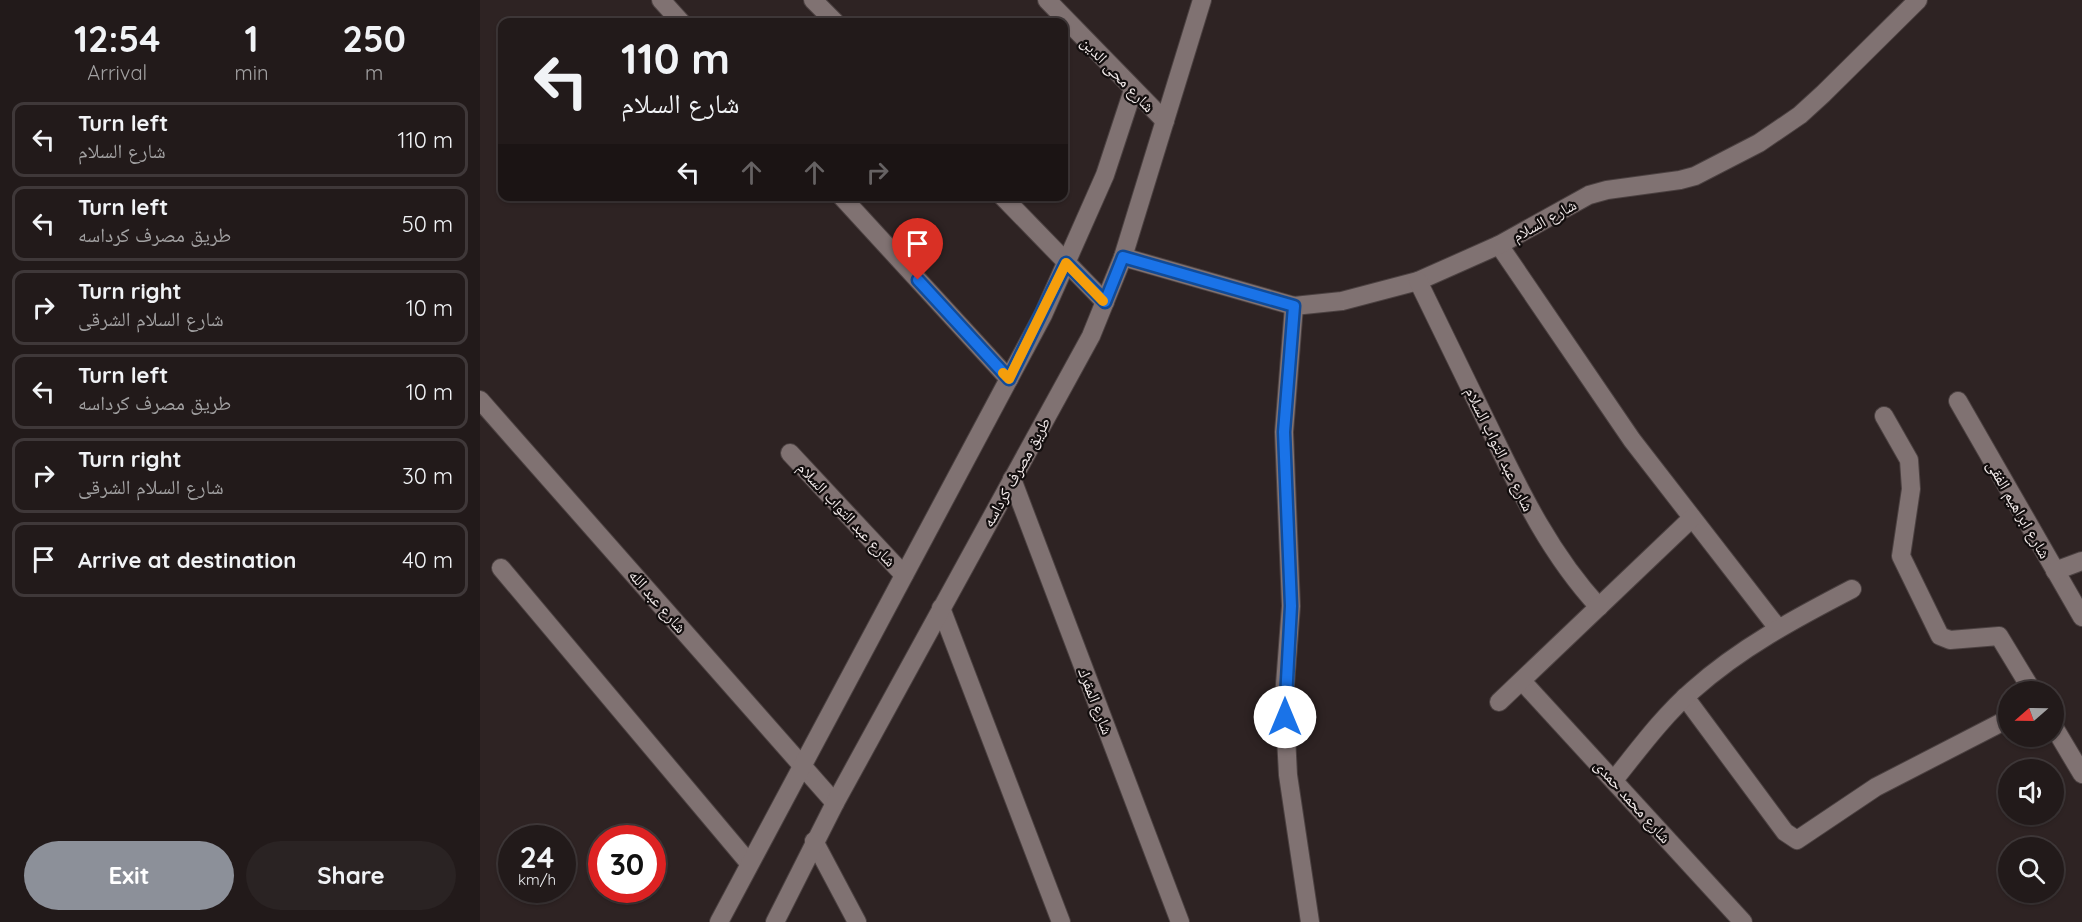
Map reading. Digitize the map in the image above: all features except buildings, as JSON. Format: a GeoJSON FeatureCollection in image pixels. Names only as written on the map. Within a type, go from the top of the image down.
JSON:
{"type":"FeatureCollection","features":[{"type":"Feature","properties":{"kind":"street"},"geometry":{"type":"LineString","coordinates":[[661,0],[677,18]]}},
{"type":"Feature","properties":{"kind":"street"},"geometry":{"type":"LineString","coordinates":[[813,0],[831,18]]}},
{"type":"Feature","properties":{"kind":"street","name":"شارع محى الدين"},"geometry":{"type":"LineString","coordinates":[[1047,0],[1064,18]]}},
{"type":"Feature","properties":{"kind":"street","name":"طريق مصرف كرداسه"},"geometry":{"type":"LineString","coordinates":[[776,922],[814,842],[1091,336],[1123,257],[1202,0]]}},
{"type":"Feature","properties":{"kind":"street","name":"شارع السلام"},"geometry":{"type":"LineString","coordinates":[[1123,257],[1294,306],[1342,301],[1418,281],[1499,245],[1589,195],[1607,189],[1695,176],[1759,143],[1800,115],[1918,0]]}},
{"type":"Feature","properties":{"kind":"street","name":"شارع محى الدين"},"geometry":{"type":"LineString","coordinates":[[1068,22],[1165,121]]}},
{"type":"Feature","properties":{"kind":"street"},"geometry":{"type":"LineString","coordinates":[[719,922],[1009,379],[1066,263],[1105,175],[1133,90]]}},
{"type":"Feature","properties":{"kind":"street"},"geometry":{"type":"LineString","coordinates":[[846,201],[1009,379]]}},
{"type":"Feature","properties":{"kind":"street"},"geometry":{"type":"LineString","coordinates":[[1007,201],[1105,302]]}},
{"type":"Feature","properties":{"kind":"street"},"geometry":{"type":"LineString","coordinates":[[1499,245],[1632,440],[1778,627]]}},
{"type":"Feature","properties":{"kind":"street","name":"شارع عبد التواب السلام"},"geometry":{"type":"LineString","coordinates":[[1418,281],[1540,529],[1572,578],[1599,607]]}},
{"type":"Feature","properties":{"kind":"street"},"geometry":{"type":"LineString","coordinates":[[1294,306],[1284,432],[1291,606],[1284,698],[1288,775],[1310,922]]}},
{"type":"Feature","properties":{"kind":"street","name":"شارع عبد الله"},"geometry":{"type":"LineString","coordinates":[[480,400],[835,803]]}},
{"type":"Feature","properties":{"kind":"street","name":"شارع ابراهيم الفقى"},"geometry":{"type":"LineString","coordinates":[[1958,401],[2082,617]]}},
{"type":"Feature","properties":{"kind":"street"},"geometry":{"type":"LineString","coordinates":[[1884,416],[1909,460],[1911,489],[1901,556],[1940,636],[1950,640],[1989,635],[2003,639],[2027,681]]}},
{"type":"Feature","properties":{"kind":"street","name":"شارع عبد التواب السلام"},"geometry":{"type":"LineString","coordinates":[[790,453],[904,574]]}},
{"type":"Feature","properties":{"kind":"street","name":"شارع المقرك"},"geometry":{"type":"LineString","coordinates":[[1012,479],[1180,922]]}},
{"type":"Feature","properties":{"kind":"street"},"geometry":{"type":"LineString","coordinates":[[1499,702],[1692,518]]}},
{"type":"Feature","properties":{"kind":"street"},"geometry":{"type":"LineString","coordinates":[[2055,571],[2082,561]]}},
{"type":"Feature","properties":{"kind":"street"},"geometry":{"type":"LineString","coordinates":[[501,568],[749,863]]}},
{"type":"Feature","properties":{"kind":"street"},"geometry":{"type":"LineString","coordinates":[[1614,780],[1685,697],[1778,627],[1852,589]]}},
{"type":"Feature","properties":{"kind":"street"},"geometry":{"type":"LineString","coordinates":[[941,608],[1061,922]]}},
{"type":"Feature","properties":{"kind":"street","name":"شارع محمد حمدى"},"geometry":{"type":"LineString","coordinates":[[1522,681],[1743,922]]}},
{"type":"Feature","properties":{"kind":"street"},"geometry":{"type":"LineString","coordinates":[[1685,697],[1785,832],[1797,840],[1876,787],[1998,723]]}},
{"type":"Feature","properties":{"kind":"street"},"geometry":{"type":"LineString","coordinates":[[2064,744],[2082,774]]}},
{"type":"Feature","properties":{"kind":"street"},"geometry":{"type":"LineString","coordinates":[[814,842],[857,922]]}},
{"type":"Feature","properties":{"kind":"slow traffic"},"geometry":{"type":"LineString","coordinates":[[1003,373],[1009,379],[1043,315],[1066,263],[1103,301]]}},
{"type":"Feature","properties":{"kind":"route"},"geometry":{"type":"LineString","coordinates":[[918,280],[1009,379],[1043,315],[1066,263],[1105,302],[1123,257],[1294,306],[1284,432],[1291,606],[1284,698],[1285,717]]}}]}
